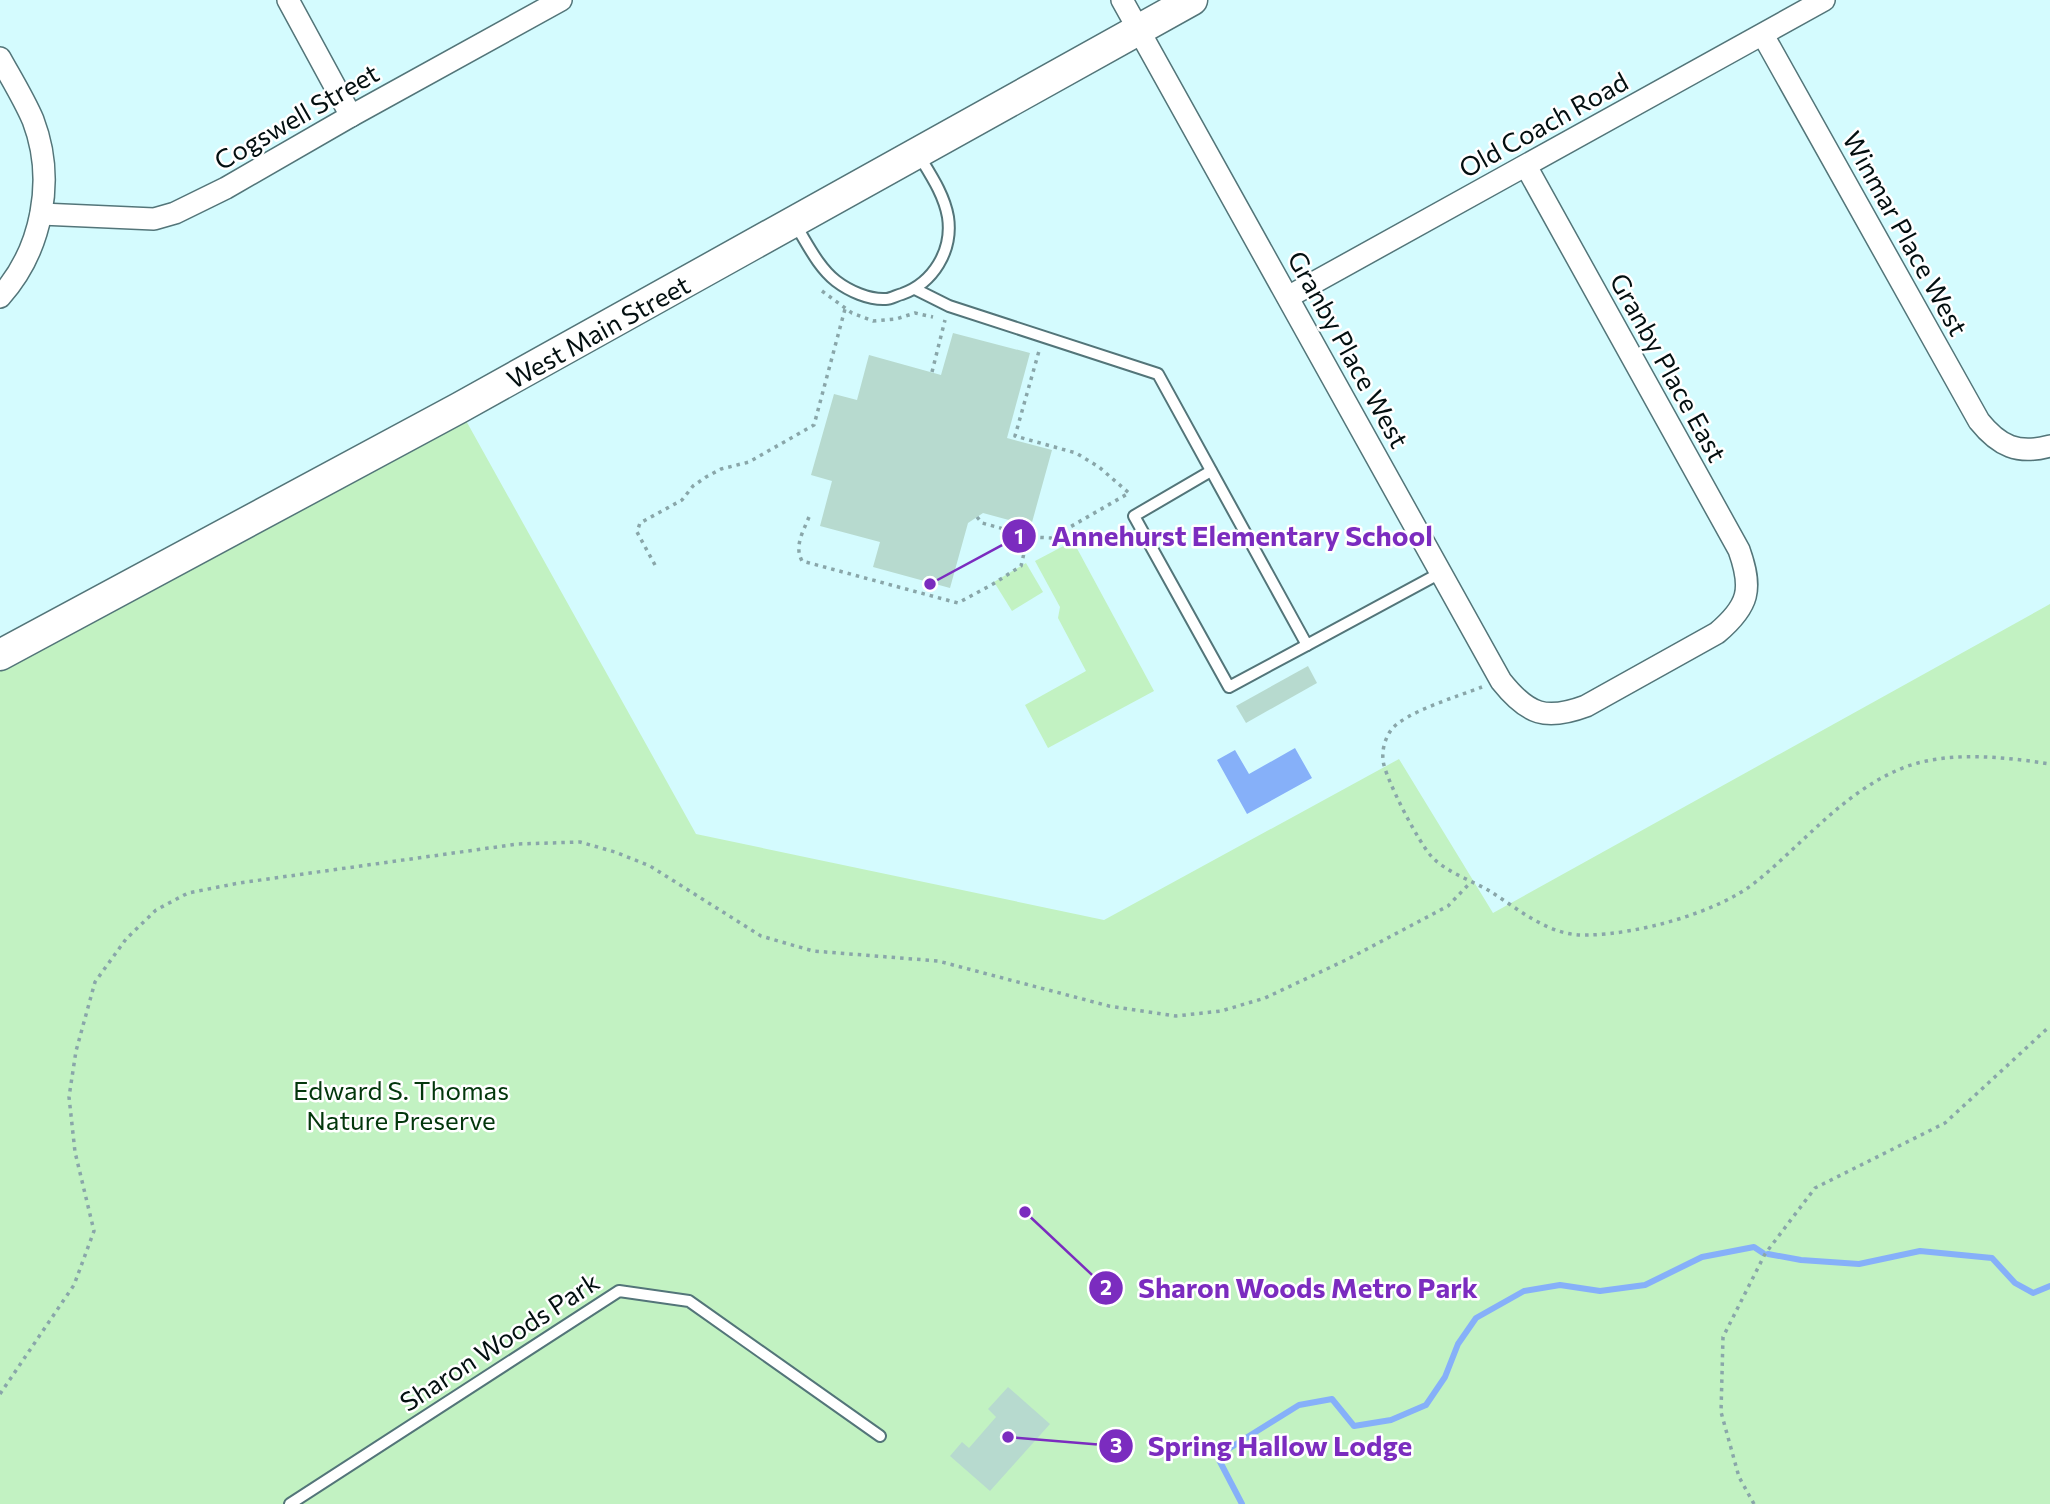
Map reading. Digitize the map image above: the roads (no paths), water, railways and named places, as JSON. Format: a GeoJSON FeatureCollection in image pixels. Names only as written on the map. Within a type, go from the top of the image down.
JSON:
{"type":"FeatureCollection","features":[{"type":"Feature","properties":{"kind":"main road","name":"West Main Street"},"geometry":{"type":"LineString","coordinates":[[0,655],[459,408],[1192,0]]}},
{"type":"Feature","properties":{"kind":"street"},"geometry":{"type":"LineString","coordinates":[[288,0],[351,116]]}},
{"type":"Feature","properties":{"kind":"street","name":"Cogswell Street"},"geometry":{"type":"LineString","coordinates":[[41,214],[154,219],[175,213],[226,188],[561,0]]}},
{"type":"Feature","properties":{"kind":"street","name":"Granby Place West"},"geometry":{"type":"LineString","coordinates":[[1122,0],[1501,681],[1517,701],[1539,713]]}},
{"type":"Feature","properties":{"kind":"street","name":"Old Coach Road"},"geometry":{"type":"LineString","coordinates":[[1287,297],[1824,0]]}},
{"type":"Feature","properties":{"kind":"street","name":"Winmar Place West"},"geometry":{"type":"LineString","coordinates":[[1763,34],[1979,421],[1993,438],[2012,448],[2034,451],[2050,446]]}},
{"type":"Feature","properties":{"kind":"street"},"geometry":{"type":"LineString","coordinates":[[0,58],[33,121],[41,153],[44,189],[34,243],[13,283],[0,297]]}},
{"type":"Feature","properties":{"kind":"street","name":"Granby Place East"},"geometry":{"type":"LineString","coordinates":[[1526,166],[1739,550],[1747,575],[1745,600],[1733,619],[1717,633],[1586,706],[1564,714],[1539,713]]}},
{"type":"Feature","properties":{"kind":"lane"},"geometry":{"type":"LineString","coordinates":[[794,222],[815,257],[834,280],[858,294],[886,299],[915,289],[938,268],[947,243],[948,218],[939,189],[918,153]]}},
{"type":"Feature","properties":{"kind":"lane"},"geometry":{"type":"LineString","coordinates":[[915,289],[949,306],[1158,374],[1307,645]]}},
{"type":"Feature","properties":{"kind":"lane"},"geometry":{"type":"LineString","coordinates":[[1211,471],[1134,516],[1229,688],[1442,572]]}},
{"type":"Feature","properties":{"kind":"lane","name":"Sharon Woods Park"},"geometry":{"type":"LineString","coordinates":[[290,1504],[619,1291],[689,1301],[880,1436]]}},
{"type":"Feature","properties":{"kind":"water"},"geometry":{"type":"Polygon","coordinates":[[[1295,748],[1312,778],[1247,814],[1217,760],[1235,750],[1249,774],[1295,748]]]}},
{"type":"Feature","properties":{"kind":"waterway"},"geometry":{"type":"LineString","coordinates":[[1242,1504],[1217,1456],[1299,1405],[1332,1399],[1354,1426],[1391,1420],[1426,1405],[1445,1377],[1458,1344],[1476,1318],[1524,1291],[1560,1285],[1600,1291],[1645,1285],[1702,1257],[1754,1247],[1763,1253]]}},
{"type":"Feature","properties":{"kind":"waterway"},"geometry":{"type":"LineString","coordinates":[[1768,1254],[1801,1260],[1859,1264],[1920,1251],[1992,1258],[2015,1283],[2033,1293],[2050,1286]]}},
{"type":"Feature","properties":{"kind":"place","name":"Annehurst Elementary School"},"geometry":{"type":"Point","coordinates":[930,584]}},
{"type":"Feature","properties":{"kind":"place","name":"Sharon Woods Metro Park"},"geometry":{"type":"Point","coordinates":[1025,1212]}},
{"type":"Feature","properties":{"kind":"place","name":"Spring Hallow Lodge"},"geometry":{"type":"Point","coordinates":[1008,1437]}},
{"type":"Feature","properties":{"kind":"park label","name":"Edward S. Thomas Nature Preserve"},"geometry":{"type":"Point","coordinates":[401,1104]}}]}
